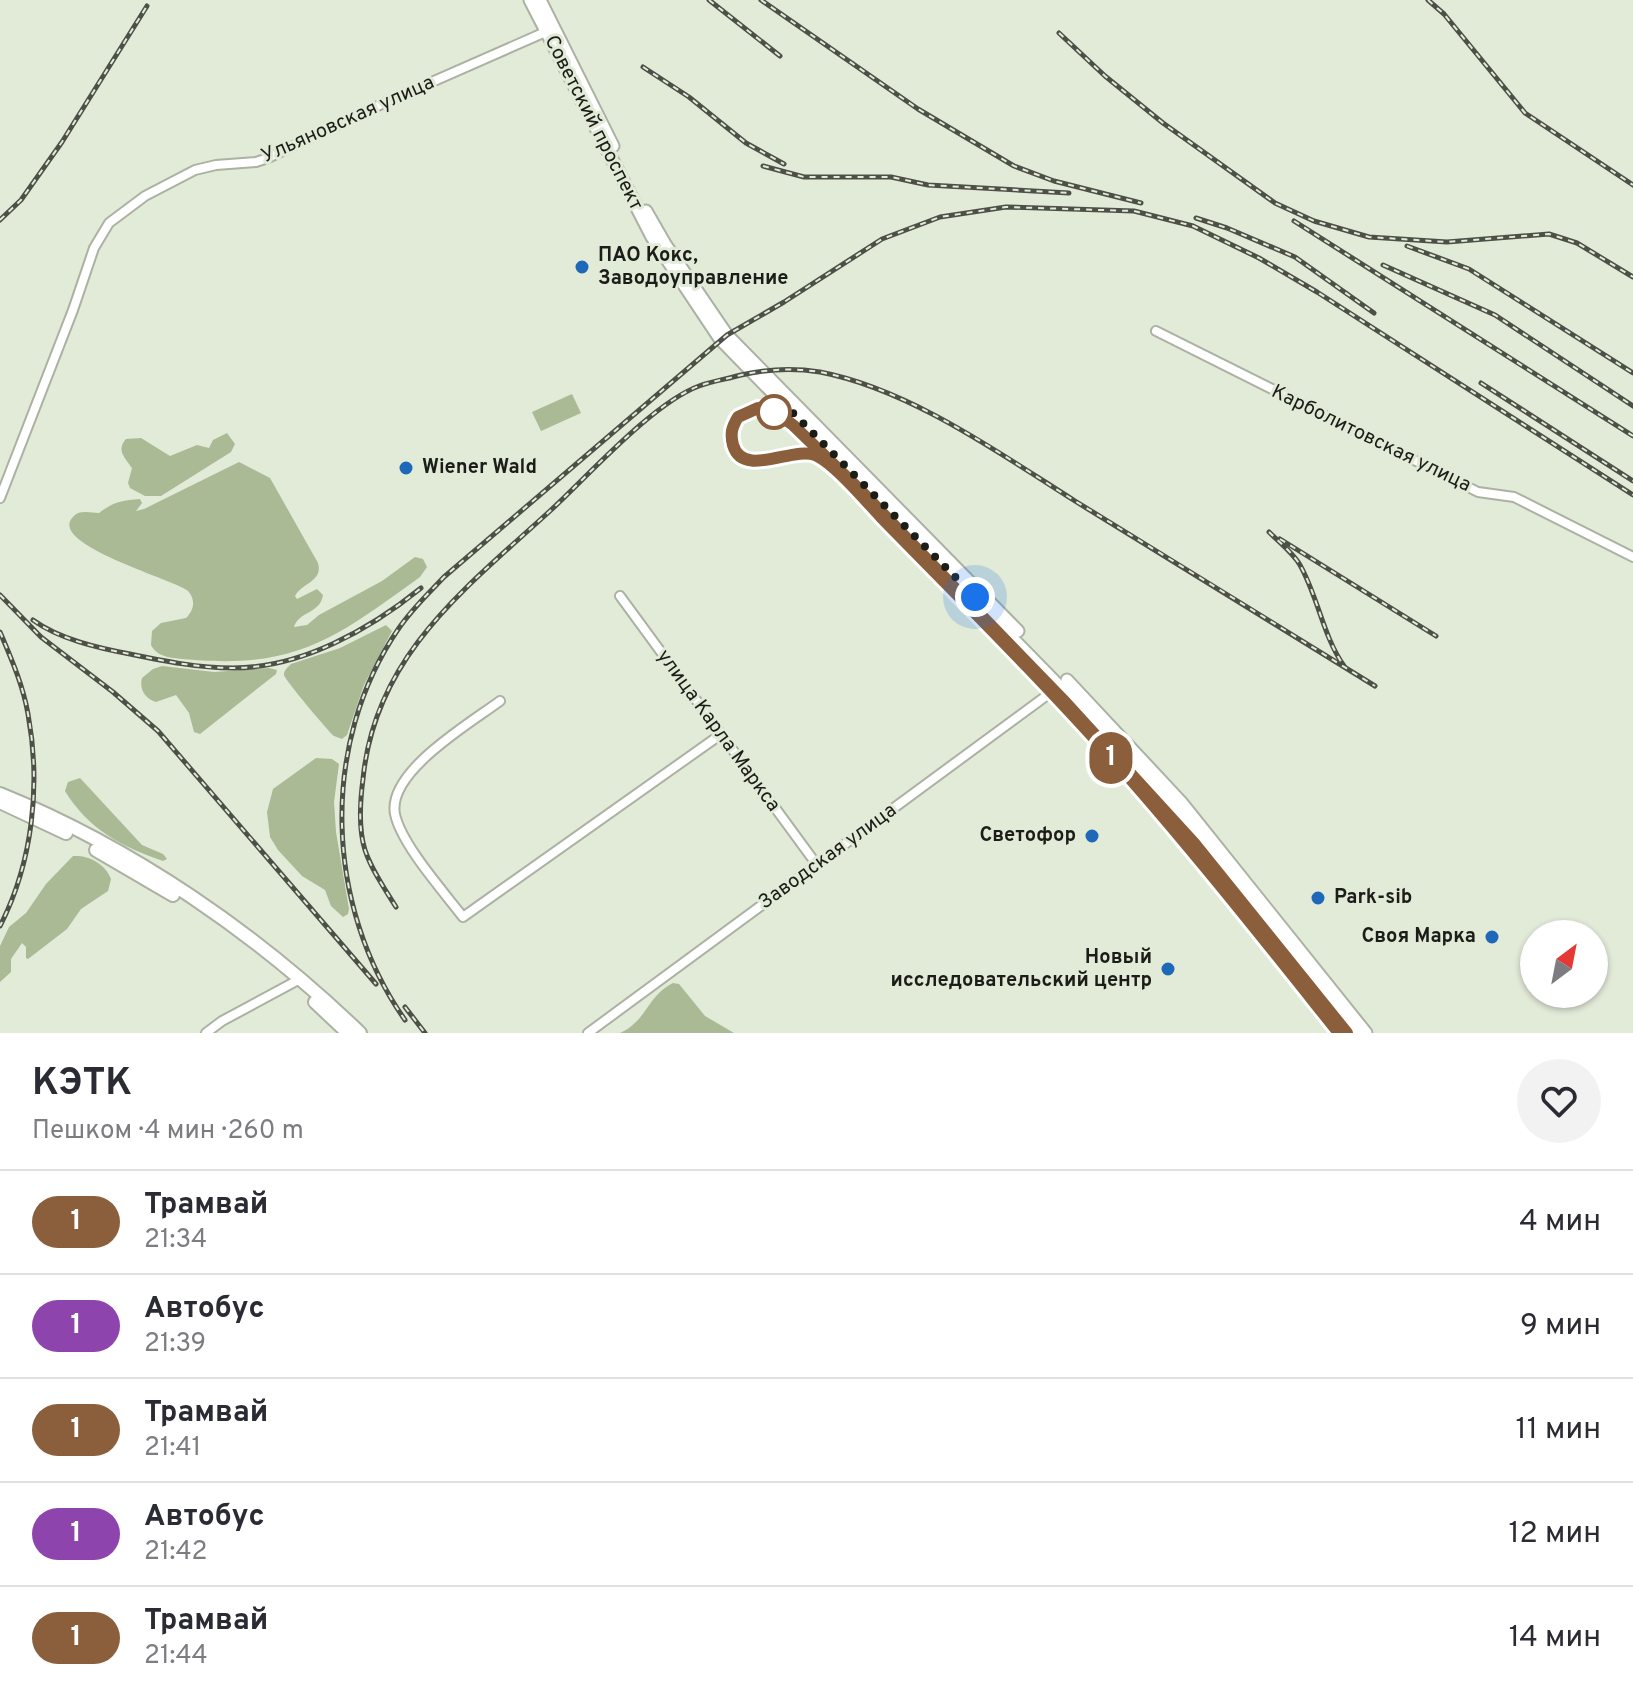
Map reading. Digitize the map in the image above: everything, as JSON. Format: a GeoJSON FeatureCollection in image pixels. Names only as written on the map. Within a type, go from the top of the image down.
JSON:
{"type":"FeatureCollection","features":[{"type":"Feature","properties":{"kind":"main road","name":"Советский проспект"},"geometry":{"type":"LineString","coordinates":[[530,0],[550,30],[665,244],[727,335],[1173,792],[1366,1033]]}},
{"type":"Feature","properties":{"kind":"main road","name":"Советский проспект"},"geometry":{"type":"LineString","coordinates":[[540,0],[550,30]]}},
{"type":"Feature","properties":{"kind":"main road","name":"Советский проспект"},"geometry":{"type":"LineString","coordinates":[[1063,682],[1176,808],[1357,1033]]}},
{"type":"Feature","properties":{"kind":"main road"},"geometry":{"type":"LineString","coordinates":[[0,794],[46,813],[183,892],[248,936],[360,1033]]}},
{"type":"Feature","properties":{"kind":"main road"},"geometry":{"type":"LineString","coordinates":[[0,802],[66,833],[178,898],[296,980],[348,1033]]}},
{"type":"Feature","properties":{"kind":"street","name":"Ульяновская улица"},"geometry":{"type":"LineString","coordinates":[[0,498],[94,248],[109,223],[145,196],[195,170],[268,158],[550,30]]}},
{"type":"Feature","properties":{"kind":"street","name":"Карболитовская улица"},"geometry":{"type":"LineString","coordinates":[[1156,331],[1478,492],[1514,497],[1633,557]]}},
{"type":"Feature","properties":{"kind":"street","name":"улица Карла Маркса"},"geometry":{"type":"LineString","coordinates":[[620,596],[817,865]]}},
{"type":"Feature","properties":{"kind":"street","name":"Заводская улица"},"geometry":{"type":"LineString","coordinates":[[588,1033],[1063,682]]}},
{"type":"Feature","properties":{"kind":"street"},"geometry":{"type":"LineString","coordinates":[[500,701],[411,770],[396,795],[395,812],[409,844],[463,917],[720,735]]}},
{"type":"Feature","properties":{"kind":"street"},"geometry":{"type":"LineString","coordinates":[[206,1033],[296,980]]}},
{"type":"Feature","properties":{"kind":"green space"},"geometry":{"type":"Polygon","coordinates":[[[572,394],[581,413],[541,431],[532,412],[572,394]]]}},
{"type":"Feature","properties":{"kind":"green space"},"geometry":{"type":"Polygon","coordinates":[[[227,433],[235,444],[231,452],[161,496],[145,496],[130,488],[128,483],[132,468],[122,450],[126,439],[141,438],[170,456],[197,445],[209,448],[213,440],[227,433]]]}},
{"type":"Feature","properties":{"kind":"green space"},"geometry":{"type":"Polygon","coordinates":[[[239,462],[270,478],[318,563],[318,574],[295,596],[297,599],[317,589],[323,595],[321,601],[294,627],[307,625],[319,615],[382,581],[415,557],[423,559],[427,567],[420,577],[365,616],[341,631],[291,653],[231,661],[164,656],[151,645],[152,631],[161,623],[186,618],[193,605],[191,594],[92,548],[76,537],[69,526],[77,513],[99,513],[123,501],[140,499],[142,503],[136,511],[144,509],[239,462]]]}},
{"type":"Feature","properties":{"kind":"green space"},"geometry":{"type":"Polygon","coordinates":[[[386,625],[392,631],[364,685],[347,735],[342,739],[334,736],[292,686],[284,675],[285,670],[291,664],[340,648],[386,625]]]}},
{"type":"Feature","properties":{"kind":"green space"},"geometry":{"type":"Polygon","coordinates":[[[162,666],[214,672],[277,670],[276,674],[200,734],[194,732],[189,713],[176,695],[156,702],[144,693],[142,678],[162,666]]]}},
{"type":"Feature","properties":{"kind":"green space"},"geometry":{"type":"Polygon","coordinates":[[[316,758],[332,759],[339,764],[334,802],[336,832],[349,909],[343,917],[331,906],[325,890],[302,876],[270,837],[267,812],[273,789],[316,758]]]}},
{"type":"Feature","properties":{"kind":"green space"},"geometry":{"type":"Polygon","coordinates":[[[80,778],[142,845],[163,854],[167,859],[163,861],[120,843],[84,816],[65,791],[68,782],[80,778]]]}},
{"type":"Feature","properties":{"kind":"green space"},"geometry":{"type":"Polygon","coordinates":[[[73,856],[90,859],[105,869],[111,879],[108,891],[81,909],[67,929],[28,959],[22,943],[11,959],[11,972],[0,982],[0,946],[9,927],[26,913],[46,884],[73,856]]]}},
{"type":"Feature","properties":{"kind":"green space"},"geometry":{"type":"Polygon","coordinates":[[[673,983],[679,984],[705,1016],[734,1033],[620,1033],[636,1022],[664,988],[673,983]]]}},
{"type":"Feature","properties":{"kind":"tram line"},"geometry":{"type":"LineString","coordinates":[[1339,1033],[1207,868],[1117,764],[871,506],[818,456],[799,453],[760,461],[743,457],[735,451],[732,438],[732,427],[738,417],[758,408],[775,412],[793,425],[859,489],[1055,690],[1194,843],[1347,1033]]}},
{"type":"Feature","properties":{"kind":"tram line","name":"1"},"geometry":{"type":"LineString","coordinates":[[1339,1033],[1207,868],[1117,764],[871,506],[818,456],[799,453],[760,461],[743,457],[735,451],[732,442],[732,427],[738,417],[758,408],[775,412],[793,425],[859,489],[1121,761],[1214,865],[1347,1033]]}},
{"type":"Feature","properties":{"kind":"railway"},"geometry":{"type":"LineString","coordinates":[[709,0],[780,56]]}},
{"type":"Feature","properties":{"kind":"railway"},"geometry":{"type":"LineString","coordinates":[[761,0],[918,109],[1014,166],[1054,181],[1141,203]]}},
{"type":"Feature","properties":{"kind":"railway"},"geometry":{"type":"LineString","coordinates":[[1428,0],[1444,14],[1525,113],[1633,185]]}},
{"type":"Feature","properties":{"kind":"railway"},"geometry":{"type":"LineString","coordinates":[[0,220],[21,200],[62,142],[147,6]]}},
{"type":"Feature","properties":{"kind":"railway"},"geometry":{"type":"LineString","coordinates":[[1059,33],[1105,76],[1163,123],[1275,203],[1314,221],[1369,237],[1447,242],[1549,234],[1577,243],[1633,277]]}},
{"type":"Feature","properties":{"kind":"railway"},"geometry":{"type":"LineString","coordinates":[[643,67],[689,97],[746,143],[784,164]]}},
{"type":"Feature","properties":{"kind":"railway"},"geometry":{"type":"LineString","coordinates":[[763,166],[804,177],[891,177],[928,185],[1069,193]]}},
{"type":"Feature","properties":{"kind":"railway"},"geometry":{"type":"LineString","coordinates":[[405,1020],[378,975],[359,927],[347,876],[342,825],[345,773],[355,722],[373,673],[399,628],[444,577],[727,335],[882,239],[940,217],[1006,207],[1134,211],[1193,226],[1259,258],[1317,292],[1633,495]]}},
{"type":"Feature","properties":{"kind":"railway"},"geometry":{"type":"LineString","coordinates":[[1196,218],[1295,257],[1374,313]]}},
{"type":"Feature","properties":{"kind":"railway"},"geometry":{"type":"LineString","coordinates":[[1294,221],[1633,436]]}},
{"type":"Feature","properties":{"kind":"railway"},"geometry":{"type":"LineString","coordinates":[[1407,246],[1469,269],[1633,373]]}},
{"type":"Feature","properties":{"kind":"railway"},"geometry":{"type":"LineString","coordinates":[[1383,265],[1495,315],[1633,406]]}},
{"type":"Feature","properties":{"kind":"railway"},"geometry":{"type":"LineString","coordinates":[[396,907],[365,850],[360,806],[371,735],[385,696],[405,660],[457,597],[642,423],[681,395],[704,384],[741,375],[780,370],[820,372],[853,380],[920,408],[984,444],[1375,686]]}},
{"type":"Feature","properties":{"kind":"railway"},"geometry":{"type":"LineString","coordinates":[[1481,383],[1633,481]]}},
{"type":"Feature","properties":{"kind":"railway"},"geometry":{"type":"LineString","coordinates":[[1269,532],[1300,565],[1344,666]]}},
{"type":"Feature","properties":{"kind":"railway"},"geometry":{"type":"LineString","coordinates":[[1280,539],[1436,636]]}},
{"type":"Feature","properties":{"kind":"railway"},"geometry":{"type":"LineString","coordinates":[[33,620],[67,638],[118,652],[207,667],[258,666],[309,654],[333,644],[357,632],[421,588]]}},
{"type":"Feature","properties":{"kind":"railway"},"geometry":{"type":"LineString","coordinates":[[0,595],[41,637],[158,731],[376,984]]}},
{"type":"Feature","properties":{"kind":"railway"},"geometry":{"type":"LineString","coordinates":[[0,632],[26,703],[34,768],[27,849],[0,926]]}},
{"type":"Feature","properties":{"kind":"railway"},"geometry":{"type":"LineString","coordinates":[[405,1007],[425,1033]]}},
{"type":"Feature","properties":{"kind":"place","name":"ПАО Кокс, Заводоуправление"},"geometry":{"type":"Point","coordinates":[582,267]}},
{"type":"Feature","properties":{"kind":"place","name":"Wiener Wald"},"geometry":{"type":"Point","coordinates":[406,468]}},
{"type":"Feature","properties":{"kind":"place","name":"Светофор"},"geometry":{"type":"Point","coordinates":[1092,836]}},
{"type":"Feature","properties":{"kind":"place","name":"Park-sib"},"geometry":{"type":"Point","coordinates":[1318,898]}},
{"type":"Feature","properties":{"kind":"place","name":"Своя Марка"},"geometry":{"type":"Point","coordinates":[1492,937]}},
{"type":"Feature","properties":{"kind":"place","name":"Новый исследовательский центр"},"geometry":{"type":"Point","coordinates":[1168,969]}},
{"type":"Feature","properties":{"kind":"route"},"geometry":{"type":"LineString","coordinates":[[774,412],[782,402],[975,597]]}}]}
